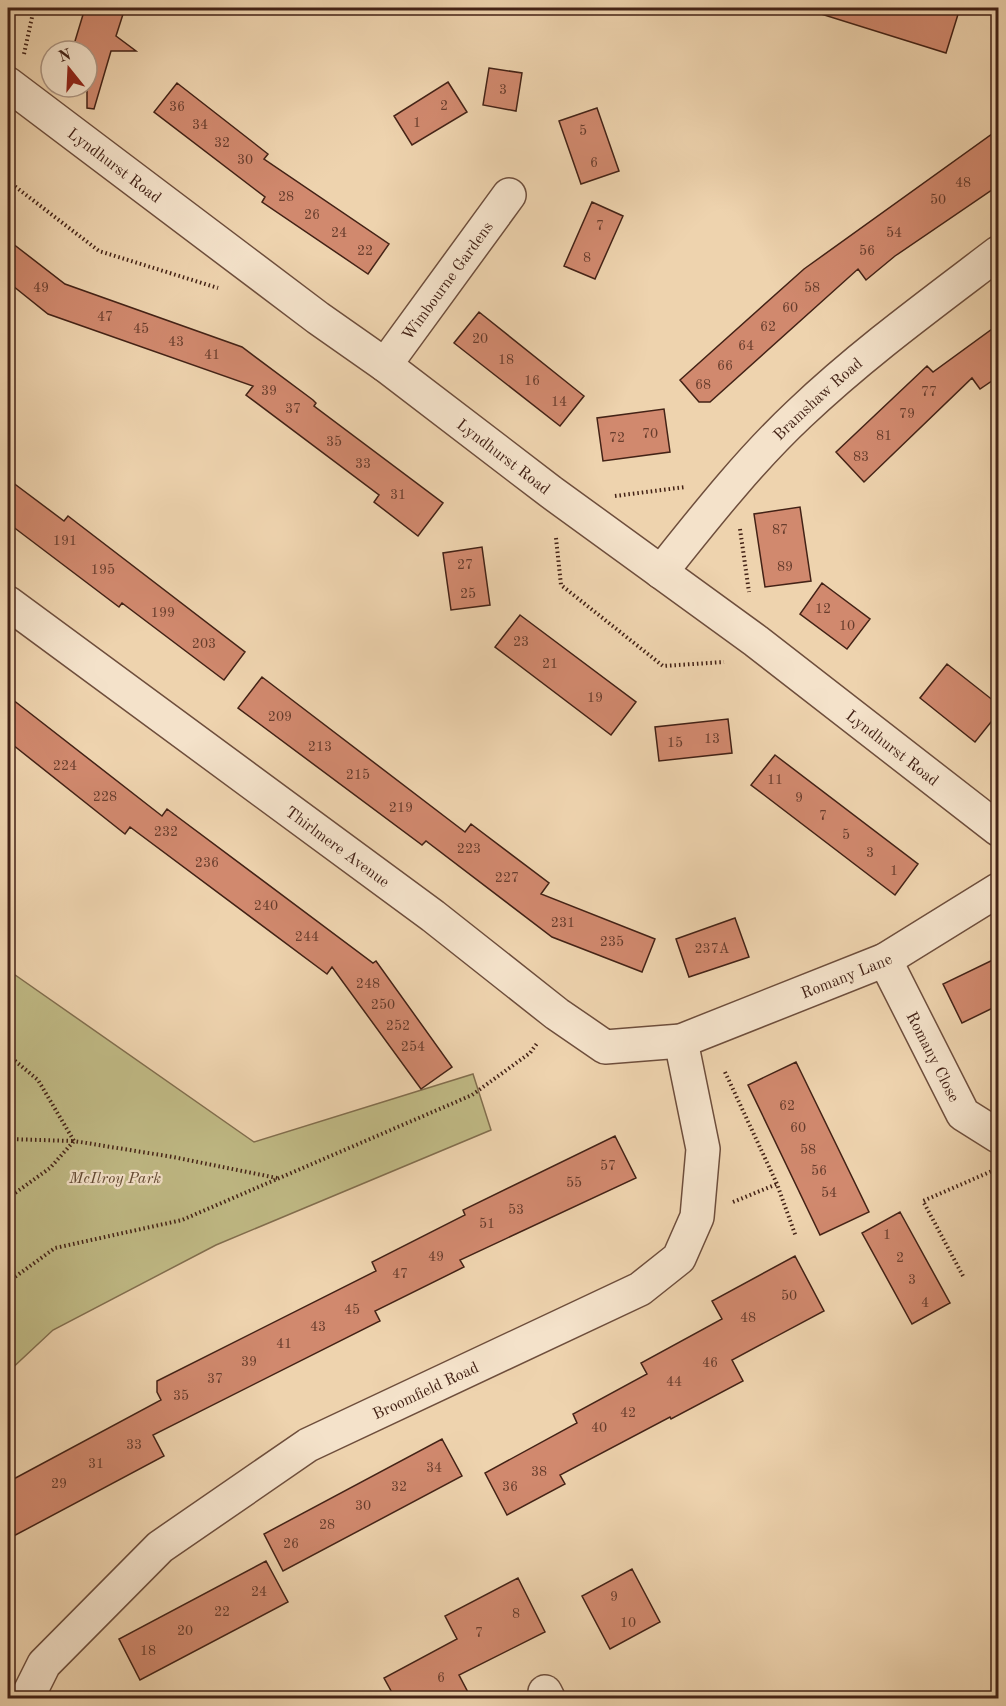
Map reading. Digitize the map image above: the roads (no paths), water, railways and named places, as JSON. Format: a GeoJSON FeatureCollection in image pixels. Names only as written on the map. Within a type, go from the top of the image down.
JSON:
{"type":"FeatureCollection","features":[{"type":"Feature","properties":{"kind":"street","name":"Lyndhurst Road"},"geometry":{"type":"LineString","coordinates":[[12,88],[318,318],[385,365],[551,492],[777,658],[999,829]]}},
{"type":"Feature","properties":{"kind":"street","name":"Wimbourne Gardens"},"geometry":{"type":"LineString","coordinates":[[385,365],[509,195]]}},
{"type":"Feature","properties":{"kind":"street","name":"Bramshaw Road"},"geometry":{"type":"LineString","coordinates":[[661,572],[734,481],[800,413],[898,329],[999,253]]}},
{"type":"Feature","properties":{"kind":"street","name":"Thirlmere Avenue"},"geometry":{"type":"LineString","coordinates":[[8,603],[433,916],[557,1014],[605,1047],[693,1036]]}},
{"type":"Feature","properties":{"kind":"street","name":"Romany Lane"},"geometry":{"type":"LineString","coordinates":[[693,1036],[885,960],[999,890]]}},
{"type":"Feature","properties":{"kind":"street","name":"Romany Close"},"geometry":{"type":"LineString","coordinates":[[885,960],[963,1114],[999,1136]]}},
{"type":"Feature","properties":{"kind":"street","name":"Broomfield Road"},"geometry":{"type":"LineString","coordinates":[[27,1698],[45,1664],[160,1547],[308,1445],[640,1289],[679,1258],[697,1217],[703,1149],[693,1036]]}},
{"type":"Feature","properties":{"kind":"park label","name":"McIlroy Park"},"geometry":{"type":"Point","coordinates":[115,1177]}}]}
